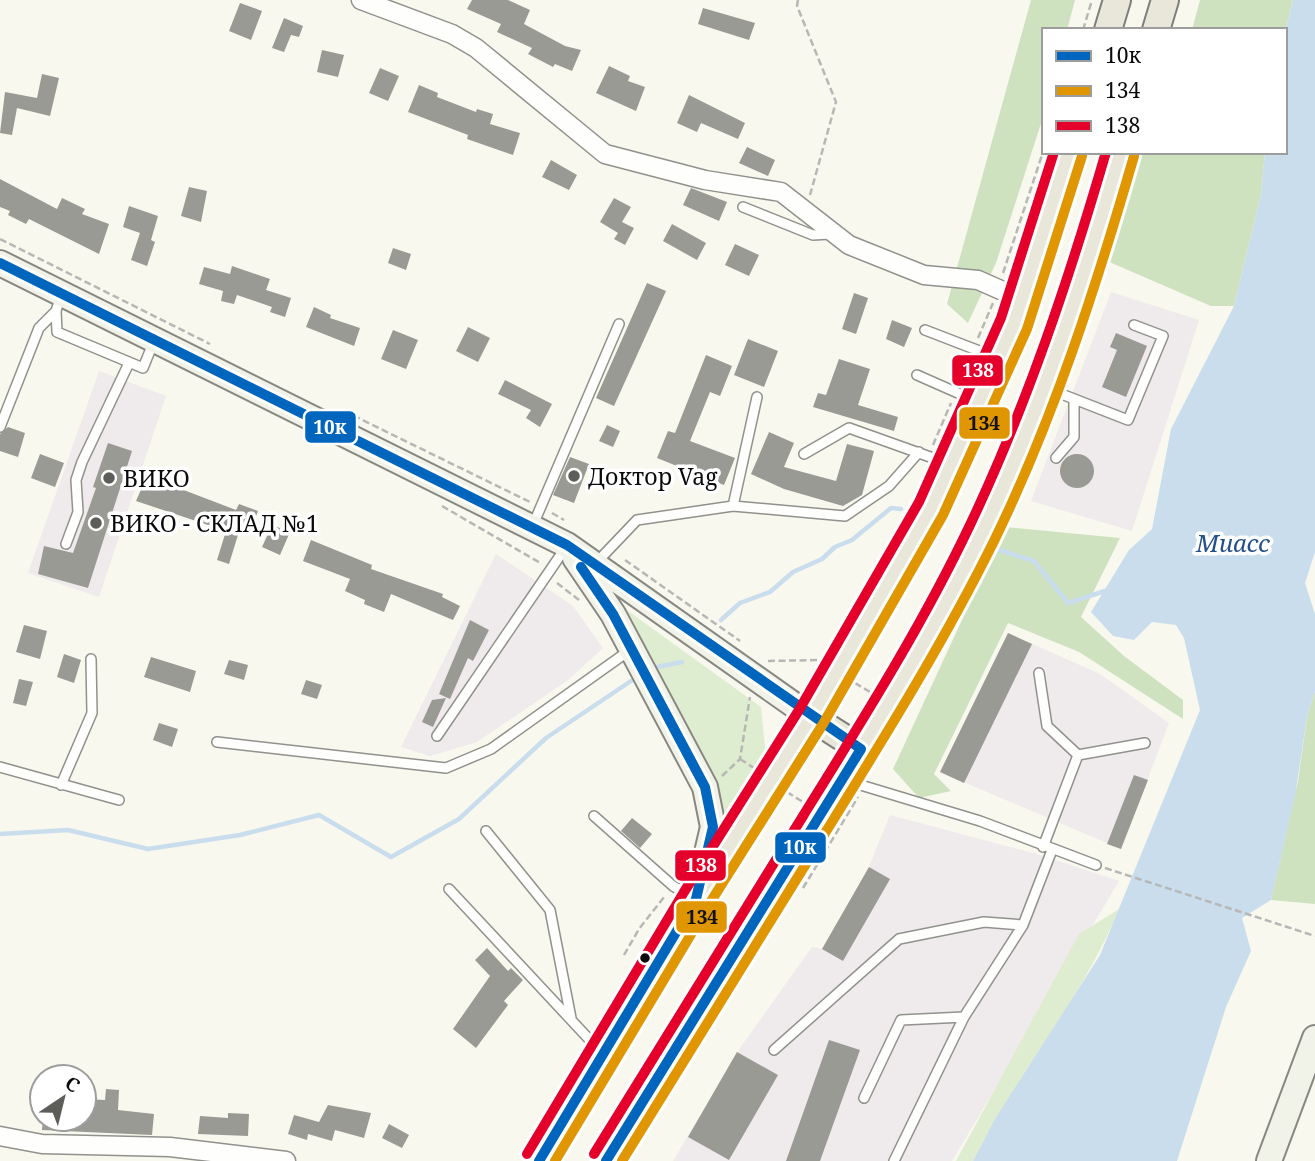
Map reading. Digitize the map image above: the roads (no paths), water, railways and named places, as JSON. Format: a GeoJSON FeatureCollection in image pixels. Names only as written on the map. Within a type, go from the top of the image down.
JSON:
{"type":"FeatureCollection","features":[{"type":"Feature","properties":{"kind":"main road"},"geometry":{"type":"LineString","coordinates":[[1109,28],[1117,0]]}},
{"type":"Feature","properties":{"kind":"main road"},"geometry":{"type":"LineString","coordinates":[[1157,28],[1165,0]]}},
{"type":"Feature","properties":{"kind":"main road"},"geometry":{"type":"LineString","coordinates":[[539,1161],[696,899],[811,717],[925,520],[940,460],[980,402],[999,359],[1009,295],[1068,154]]}},
{"type":"Feature","properties":{"kind":"main road"},"geometry":{"type":"LineString","coordinates":[[606,1161],[853,783],[861,750],[924,643],[982,534],[1045,388],[1088,265],[1120,154]]}},
{"type":"Feature","properties":{"kind":"main road"},"geometry":{"type":"LineString","coordinates":[[0,262],[59,302],[155,339],[567,545],[861,750]]}},
{"type":"Feature","properties":{"kind":"main road"},"geometry":{"type":"LineString","coordinates":[[567,545],[632,649],[705,786],[711,805],[712,827],[709,853],[696,899]]}},
{"type":"Feature","properties":{"kind":"main road"},"geometry":{"type":"LineString","coordinates":[[1269,1161],[1315,1038]]}},
{"type":"Feature","properties":{"kind":"street"},"geometry":{"type":"LineString","coordinates":[[361,0],[410,8],[476,48],[605,154],[705,180],[781,192],[849,245],[924,275],[978,280],[1009,295]]}},
{"type":"Feature","properties":{"kind":"street"},"geometry":{"type":"LineString","coordinates":[[0,1136],[41,1144],[170,1147],[286,1161]]}},
{"type":"Feature","properties":{"kind":"lane"},"geometry":{"type":"LineString","coordinates":[[743,207],[813,235],[834,233]]}},
{"type":"Feature","properties":{"kind":"lane"},"geometry":{"type":"LineString","coordinates":[[59,302],[57,332],[143,369],[155,339]]}},
{"type":"Feature","properties":{"kind":"lane"},"geometry":{"type":"LineString","coordinates":[[0,427],[39,328],[59,302]]}},
{"type":"Feature","properties":{"kind":"lane"},"geometry":{"type":"LineString","coordinates":[[532,528],[619,324]]}},
{"type":"Feature","properties":{"kind":"lane"},"geometry":{"type":"LineString","coordinates":[[1045,388],[1128,420],[1163,336],[1134,325]]}},
{"type":"Feature","properties":{"kind":"lane"},"geometry":{"type":"LineString","coordinates":[[925,330],[999,359]]}},
{"type":"Feature","properties":{"kind":"lane"},"geometry":{"type":"LineString","coordinates":[[66,544],[78,512],[76,480],[82,462],[129,363]]}},
{"type":"Feature","properties":{"kind":"lane"},"geometry":{"type":"LineString","coordinates":[[916,375],[980,402]]}},
{"type":"Feature","properties":{"kind":"lane"},"geometry":{"type":"LineString","coordinates":[[733,506],[757,397]]}},
{"type":"Feature","properties":{"kind":"lane"},"geometry":{"type":"LineString","coordinates":[[1056,458],[1074,437],[1074,399]]}},
{"type":"Feature","properties":{"kind":"lane"},"geometry":{"type":"LineString","coordinates":[[804,454],[849,428],[940,460]]}},
{"type":"Feature","properties":{"kind":"lane"},"geometry":{"type":"LineString","coordinates":[[595,565],[638,520],[733,506],[845,516],[889,486],[919,452]]}},
{"type":"Feature","properties":{"kind":"lane"},"geometry":{"type":"LineString","coordinates":[[437,736],[567,545]]}},
{"type":"Feature","properties":{"kind":"lane"},"geometry":{"type":"LineString","coordinates":[[217,742],[446,768],[491,749],[632,649]]}},
{"type":"Feature","properties":{"kind":"lane"},"geometry":{"type":"LineString","coordinates":[[61,785],[92,713],[91,659]]}},
{"type":"Feature","properties":{"kind":"lane"},"geometry":{"type":"LineString","coordinates":[[1039,673],[1047,726],[1078,755]]}},
{"type":"Feature","properties":{"kind":"lane"},"geometry":{"type":"LineString","coordinates":[[1078,755],[1145,743]]}},
{"type":"Feature","properties":{"kind":"lane"},"geometry":{"type":"LineString","coordinates":[[894,1161],[964,1017],[1023,925],[1078,755]]}},
{"type":"Feature","properties":{"kind":"lane"},"geometry":{"type":"LineString","coordinates":[[0,767],[119,800]]}},
{"type":"Feature","properties":{"kind":"lane"},"geometry":{"type":"LineString","coordinates":[[853,783],[980,821],[1048,849],[1096,864]]}},
{"type":"Feature","properties":{"kind":"lane"},"geometry":{"type":"LineString","coordinates":[[594,816],[673,887],[696,899]]}},
{"type":"Feature","properties":{"kind":"lane"},"geometry":{"type":"LineString","coordinates":[[486,831],[550,910],[571,1020]]}},
{"type":"Feature","properties":{"kind":"lane"},"geometry":{"type":"LineString","coordinates":[[449,889],[602,1053]]}},
{"type":"Feature","properties":{"kind":"lane"},"geometry":{"type":"LineString","coordinates":[[774,1050],[899,939],[984,922],[1023,925]]}},
{"type":"Feature","properties":{"kind":"lane"},"geometry":{"type":"LineString","coordinates":[[864,1098],[901,1020],[964,1017]]}},
{"type":"Feature","properties":{"kind":"water","name":"Миасс"},"geometry":{"type":"Polygon","coordinates":[[[1293,0],[1315,0],[1315,552],[1305,583],[1315,614],[1315,691],[1307,717],[1295,796],[1271,900],[1242,918],[1251,951],[1226,1007],[1177,1161],[973,1161],[995,1119],[1100,955],[1200,710],[1184,638],[1176,625],[1152,622],[1134,640],[1113,636],[1091,612],[1129,550],[1152,529],[1171,429],[1234,306],[1261,195],[1265,154],[1287,154],[1286,28],[1293,0]]]}},
{"type":"Feature","properties":{"kind":"waterway"},"geometry":{"type":"LineString","coordinates":[[721,620],[740,603],[770,592],[793,572],[822,559],[835,547],[852,540],[891,508],[901,509]]}},
{"type":"Feature","properties":{"kind":"waterway"},"geometry":{"type":"LineString","coordinates":[[993,548],[1034,561],[1068,603],[1105,591]]}},
{"type":"Feature","properties":{"kind":"waterway"},"geometry":{"type":"LineString","coordinates":[[652,668],[682,662]]}},
{"type":"Feature","properties":{"kind":"waterway"},"geometry":{"type":"LineString","coordinates":[[0,834],[68,830],[148,849],[240,835],[319,815],[391,857],[459,819],[546,738],[631,681]]}},
{"type":"Feature","properties":{"kind":"place","name":"Доктор Vag"},"geometry":{"type":"Point","coordinates":[574,476]}},
{"type":"Feature","properties":{"kind":"place","name":"ВИКО"},"geometry":{"type":"Point","coordinates":[109,478]}},
{"type":"Feature","properties":{"kind":"place","name":"ВИКО - СКЛАД №1"},"geometry":{"type":"Point","coordinates":[96,523]}}]}
